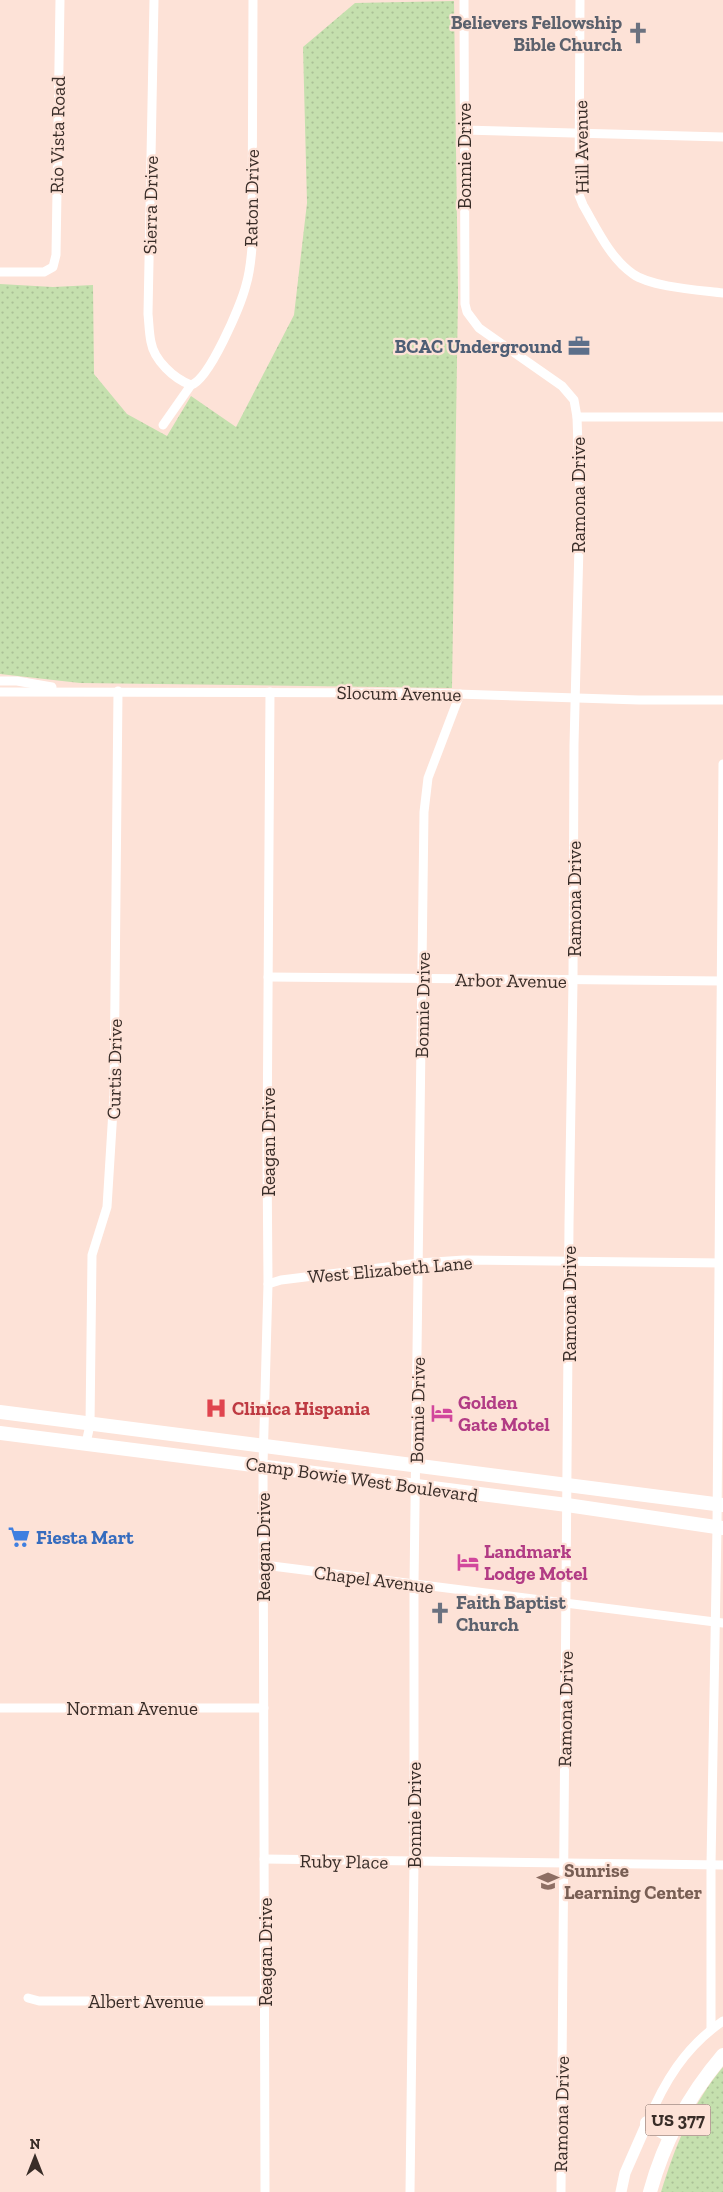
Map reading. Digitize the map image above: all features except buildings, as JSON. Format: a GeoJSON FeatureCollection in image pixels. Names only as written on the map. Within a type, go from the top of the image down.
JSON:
{"type":"FeatureCollection","features":[{"type":"Feature","properties":{"kind":"main road","name":"Camp Bowie West Boulevard"},"geometry":{"type":"LineString","coordinates":[[0,1412],[264,1448],[416,1465],[719,1505]]}},
{"type":"Feature","properties":{"kind":"main road","name":"Camp Bowie West Boulevard"},"geometry":{"type":"LineString","coordinates":[[0,1433],[567,1505],[720,1527]]}},
{"type":"Feature","properties":{"kind":"main road","name":"US 377"},"geometry":{"type":"LineString","coordinates":[[650,2192],[659,2161],[684,2108],[723,2055]]}},
{"type":"Feature","properties":{"kind":"main road"},"geometry":{"type":"LineString","coordinates":[[647,2123],[670,2136]]}},
{"type":"Feature","properties":{"kind":"street","name":"Rio Vista Road"},"geometry":{"type":"LineString","coordinates":[[0,272],[44,272],[50,270],[56,256],[60,0]]}},
{"type":"Feature","properties":{"kind":"street","name":"Sierra Drive"},"geometry":{"type":"LineString","coordinates":[[154,0],[148,314],[151,342],[160,360],[174,375],[194,384]]}},
{"type":"Feature","properties":{"kind":"street","name":"Raton Drive"},"geometry":{"type":"LineString","coordinates":[[164,425],[226,335],[246,286],[250,270],[252,247],[253,0]]}},
{"type":"Feature","properties":{"kind":"street","name":"Bonnie Drive"},"geometry":{"type":"LineString","coordinates":[[464,0],[465,304],[467,312]]}},
{"type":"Feature","properties":{"kind":"street","name":"Hill Avenue"},"geometry":{"type":"LineString","coordinates":[[580,0],[579,195],[602,237],[619,262],[634,275],[651,282],[723,293]]}},
{"type":"Feature","properties":{"kind":"street"},"geometry":{"type":"LineString","coordinates":[[464,130],[723,137]]}},
{"type":"Feature","properties":{"kind":"street","name":"Ramona Drive"},"geometry":{"type":"LineString","coordinates":[[467,312],[479,328],[562,386],[574,400],[577,417],[580,505],[575,698],[560,2192]]}},
{"type":"Feature","properties":{"kind":"street"},"geometry":{"type":"LineString","coordinates":[[577,417],[723,417]]}},
{"type":"Feature","properties":{"kind":"street","name":"Slocum Avenue"},"geometry":{"type":"LineString","coordinates":[[0,681],[17,681],[75,691]]}},
{"type":"Feature","properties":{"kind":"street","name":"Slocum Avenue"},"geometry":{"type":"LineString","coordinates":[[0,692],[118,691],[460,694],[723,700]]}},
{"type":"Feature","properties":{"kind":"street","name":"Curtis Drive"},"geometry":{"type":"LineString","coordinates":[[86,1443],[90,1425],[92,1254],[107,1207],[114,1094],[118,691]]}},
{"type":"Feature","properties":{"kind":"street","name":"Reagan Drive"},"geometry":{"type":"LineString","coordinates":[[265,2192],[263,1466],[268,1284],[270,692]]}},
{"type":"Feature","properties":{"kind":"street","name":"Bonnie Drive"},"geometry":{"type":"LineString","coordinates":[[410,2192],[414,1862],[414,1584],[424,812],[428,778],[460,694]]}},
{"type":"Feature","properties":{"kind":"street"},"geometry":{"type":"LineString","coordinates":[[711,2029],[711,1865],[719,1622],[720,1527],[723,764]]}},
{"type":"Feature","properties":{"kind":"street","name":"Arbor Avenue"},"geometry":{"type":"LineString","coordinates":[[268,976],[722,982]]}},
{"type":"Feature","properties":{"kind":"street","name":"West Elizabeth Lane"},"geometry":{"type":"LineString","coordinates":[[268,1284],[282,1280],[418,1263],[464,1260],[721,1263]]}},
{"type":"Feature","properties":{"kind":"street","name":"Chapel Avenue"},"geometry":{"type":"LineString","coordinates":[[264,1565],[719,1622]]}},
{"type":"Feature","properties":{"kind":"street","name":"Norman Avenue"},"geometry":{"type":"LineString","coordinates":[[0,1708],[264,1708]]}},
{"type":"Feature","properties":{"kind":"street","name":"Ruby Place"},"geometry":{"type":"LineString","coordinates":[[264,1859],[723,1865]]}},
{"type":"Feature","properties":{"kind":"street","name":"Albert Avenue"},"geometry":{"type":"LineString","coordinates":[[28,1998],[39,2001],[265,2001]]}},
{"type":"Feature","properties":{"kind":"street"},"geometry":{"type":"LineString","coordinates":[[621,2192],[625,2173],[660,2092],[677,2064],[711,2029],[723,2021]]}},
{"type":"Feature","properties":{"kind":"green space"},"geometry":{"type":"Polygon","coordinates":[[[454,1],[458,294],[452,688],[80,683],[0,674],[0,284],[53,287],[93,285],[94,374],[127,414],[167,436],[191,396],[236,427],[294,315],[307,203],[303,47],[355,3],[454,1]]]}},
{"type":"Feature","properties":{"kind":"green space"},"geometry":{"type":"Polygon","coordinates":[[[723,2067],[723,2192],[661,2192],[672,2158],[693,2111],[723,2067]]]}},
{"type":"Feature","properties":{"kind":"place","name":"Believers Fellowship Bible Church"},"geometry":{"type":"Point","coordinates":[638,33]}},
{"type":"Feature","properties":{"kind":"place","name":"BCAC Underground"},"geometry":{"type":"Point","coordinates":[579,346]}},
{"type":"Feature","properties":{"kind":"place","name":"Clinica Hispania"},"geometry":{"type":"Point","coordinates":[216,1408]}},
{"type":"Feature","properties":{"kind":"place","name":"Golden Gate Motel"},"geometry":{"type":"Point","coordinates":[442,1413]}},
{"type":"Feature","properties":{"kind":"place","name":"Fiesta Mart"},"geometry":{"type":"Point","coordinates":[19,1537]}},
{"type":"Feature","properties":{"kind":"place","name":"Landmark Lodge Motel"},"geometry":{"type":"Point","coordinates":[468,1562]}},
{"type":"Feature","properties":{"kind":"place","name":"Faith Baptist Church"},"geometry":{"type":"Point","coordinates":[440,1613]}},
{"type":"Feature","properties":{"kind":"place","name":"Sunrise Learning Center"},"geometry":{"type":"Point","coordinates":[548,1881]}}]}
